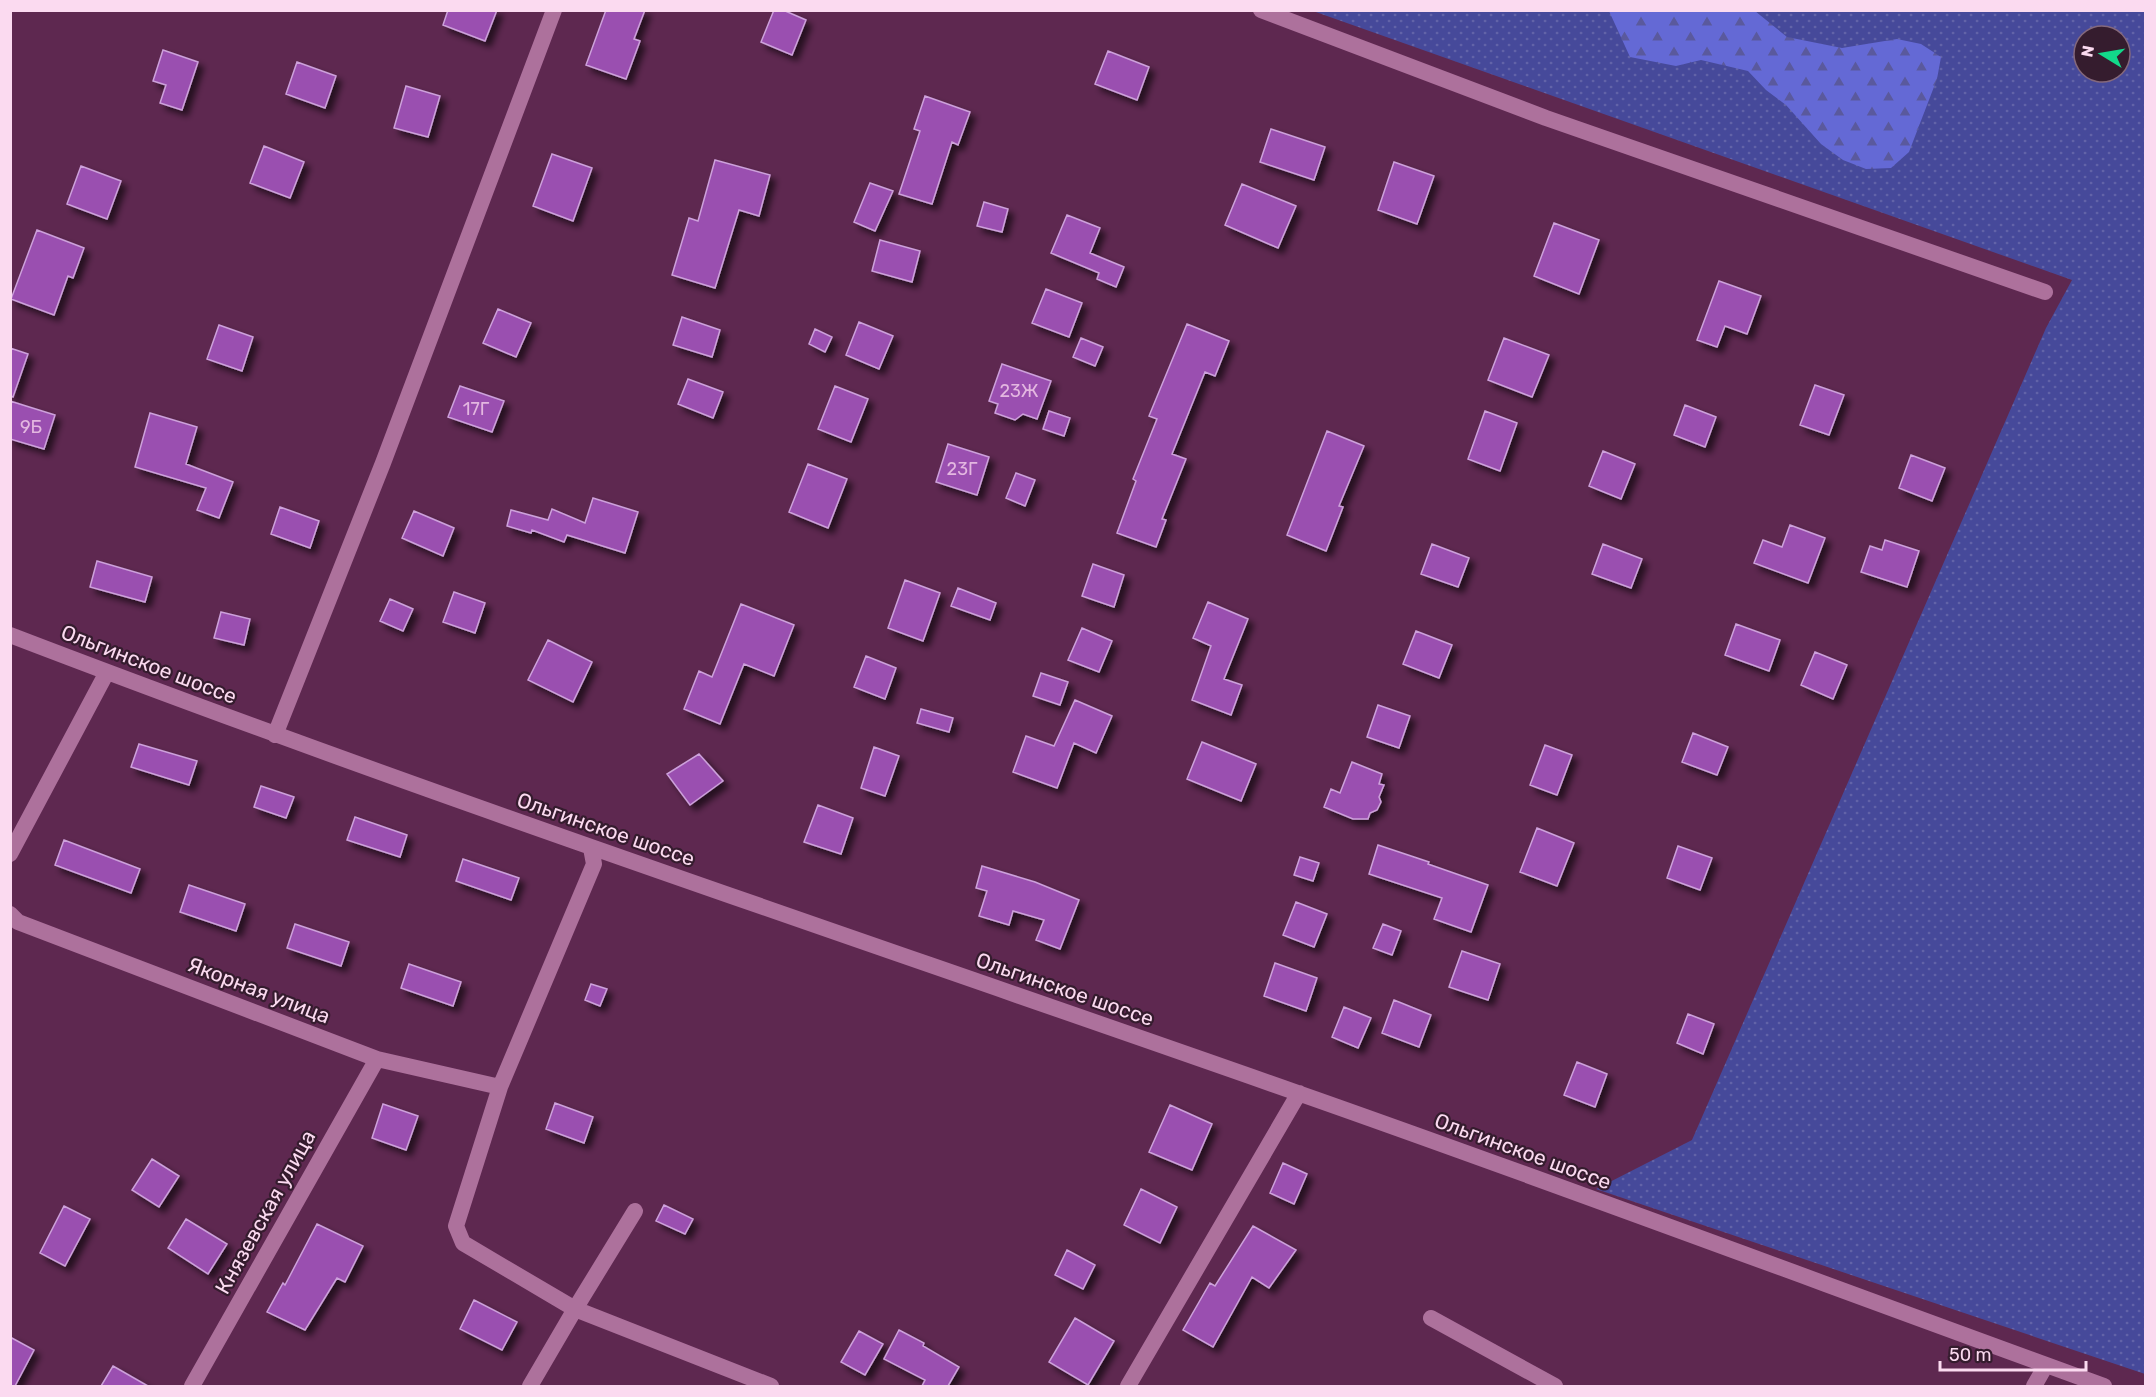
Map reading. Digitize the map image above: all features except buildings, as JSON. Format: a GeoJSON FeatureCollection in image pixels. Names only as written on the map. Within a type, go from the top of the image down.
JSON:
{"type":"FeatureCollection","features":[{"type":"Feature","properties":{"kind":"street"},"geometry":{"type":"LineString","coordinates":[[276,735],[554,10]]}},
{"type":"Feature","properties":{"kind":"street"},"geometry":{"type":"LineString","coordinates":[[1261,10],[1546,118],[2045,292]]}},
{"type":"Feature","properties":{"kind":"street","name":"Ольгинское шоссе"},"geometry":{"type":"LineString","coordinates":[[10,635],[276,735],[591,848],[1299,1093],[2104,1386]]}},
{"type":"Feature","properties":{"kind":"street"},"geometry":{"type":"LineString","coordinates":[[10,854],[107,672]]}},
{"type":"Feature","properties":{"kind":"street"},"geometry":{"type":"LineString","coordinates":[[591,848],[594,864],[500,1087],[456,1226],[463,1243],[575,1308],[771,1386]]}},
{"type":"Feature","properties":{"kind":"street","name":"Якорная улица"},"geometry":{"type":"LineString","coordinates":[[10,914],[18,922],[377,1059],[500,1087]]}},
{"type":"Feature","properties":{"kind":"street","name":"Князевская улица"},"geometry":{"type":"LineString","coordinates":[[192,1386],[377,1059]]}},
{"type":"Feature","properties":{"kind":"street"},"geometry":{"type":"LineString","coordinates":[[1128,1386],[1299,1093]]}},
{"type":"Feature","properties":{"kind":"street"},"geometry":{"type":"LineString","coordinates":[[530,1386],[635,1211]]}},
{"type":"Feature","properties":{"kind":"street"},"geometry":{"type":"LineString","coordinates":[[1431,1318],[1555,1386]]}},
{"type":"Feature","properties":{"kind":"street"},"geometry":{"type":"LineString","coordinates":[[2034,1386],[2046,1365]]}},
{"type":"Feature","properties":{"kind":"shaded area"},"geometry":{"type":"Polygon","coordinates":[[[1313,11],[2145,11],[2145,1374],[1596,1189],[1692,1140],[2046,328],[2072,280],[1313,11]]]}},
{"type":"Feature","properties":{"kind":"green space"},"geometry":{"type":"Polygon","coordinates":[[[1609,11],[1755,11],[1787,37],[1842,48],[1897,39],[1921,44],[1941,57],[1937,79],[1909,152],[1891,168],[1866,169],[1843,160],[1821,144],[1786,105],[1766,90],[1748,71],[1701,60],[1676,66],[1630,57],[1609,11]]]}}]}
